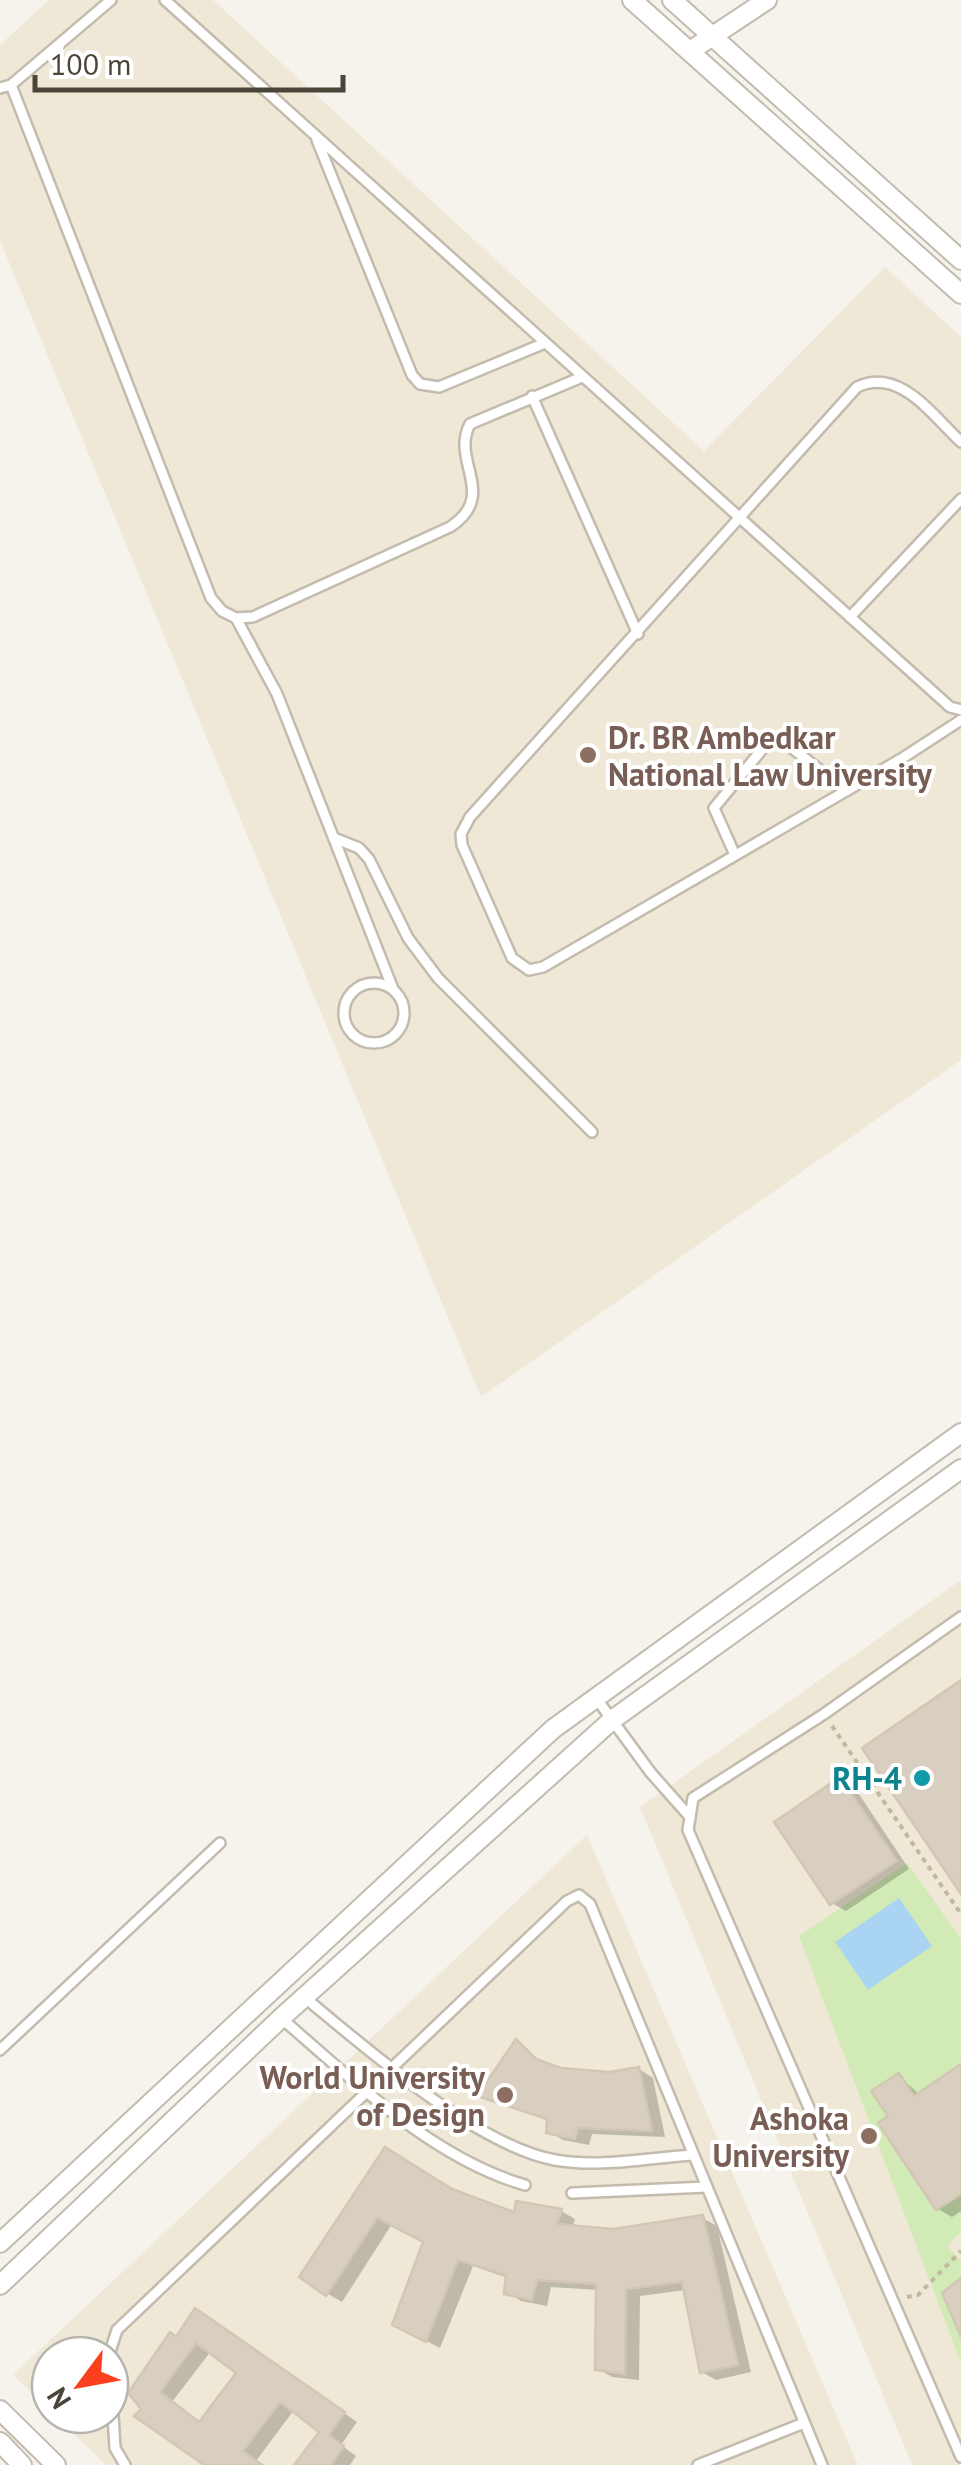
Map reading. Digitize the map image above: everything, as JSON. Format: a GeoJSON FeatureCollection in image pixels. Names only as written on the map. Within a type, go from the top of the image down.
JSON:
{"type":"FeatureCollection","features":[{"type":"Feature","properties":{"kind":"street"},"geometry":{"type":"LineString","coordinates":[[632,0],[961,294]]}},
{"type":"Feature","properties":{"kind":"street"},"geometry":{"type":"LineString","coordinates":[[672,0],[961,260]]}},
{"type":"Feature","properties":{"kind":"street"},"geometry":{"type":"LineString","coordinates":[[690,51],[767,0]]}},
{"type":"Feature","properties":{"kind":"street"},"geometry":{"type":"LineString","coordinates":[[0,2243],[483,1792],[594,1696],[961,1433]]}},
{"type":"Feature","properties":{"kind":"street"},"geometry":{"type":"LineString","coordinates":[[0,2285],[281,2018],[612,1720],[961,1469]]}},
{"type":"Feature","properties":{"kind":"street"},"geometry":{"type":"LineString","coordinates":[[0,2410],[56,2465]]}},
{"type":"Feature","properties":{"kind":"street"},"geometry":{"type":"LineString","coordinates":[[0,2442],[22,2465]]}},
{"type":"Feature","properties":{"kind":"lane"},"geometry":{"type":"LineString","coordinates":[[0,88],[11,85],[111,0]]}},
{"type":"Feature","properties":{"kind":"lane"},"geometry":{"type":"LineString","coordinates":[[165,0],[850,618],[950,707],[961,710]]}},
{"type":"Feature","properties":{"kind":"lane"},"geometry":{"type":"LineString","coordinates":[[11,85],[181,528],[211,598],[222,612],[236,618],[253,617],[462,520],[471,506],[474,488],[464,434],[470,424],[582,377]]}},
{"type":"Feature","properties":{"kind":"lane"},"geometry":{"type":"LineString","coordinates":[[316,137],[412,376],[420,384],[439,387],[544,343]]}},
{"type":"Feature","properties":{"kind":"lane"},"geometry":{"type":"LineString","coordinates":[[961,442],[900,386],[873,380],[858,387],[470,817],[460,834],[462,845],[512,958],[529,970],[543,968],[961,720]]}},
{"type":"Feature","properties":{"kind":"lane"},"geometry":{"type":"LineString","coordinates":[[532,396],[638,634]]}},
{"type":"Feature","properties":{"kind":"lane"},"geometry":{"type":"LineString","coordinates":[[850,618],[961,499]]}},
{"type":"Feature","properties":{"kind":"lane"},"geometry":{"type":"LineString","coordinates":[[236,618],[264,664],[393,989],[404,1005],[398,1033],[372,1044],[353,1035],[344,1016],[348,996],[364,984],[393,989]]}},
{"type":"Feature","properties":{"kind":"lane"},"geometry":{"type":"LineString","coordinates":[[735,856],[714,808],[769,742],[787,744],[846,791]]}},
{"type":"Feature","properties":{"kind":"lane"},"geometry":{"type":"LineString","coordinates":[[334,838],[359,848],[369,859],[408,938],[438,978],[592,1132]]}},
{"type":"Feature","properties":{"kind":"lane"},"geometry":{"type":"LineString","coordinates":[[961,1617],[824,1714],[693,1798],[688,1830],[961,2457]]}},
{"type":"Feature","properties":{"kind":"lane"},"geometry":{"type":"LineString","coordinates":[[594,1696],[690,1818]]}},
{"type":"Feature","properties":{"kind":"lane"},"geometry":{"type":"LineString","coordinates":[[0,2050],[220,1844]]}},
{"type":"Feature","properties":{"kind":"lane"},"geometry":{"type":"LineString","coordinates":[[115,2335],[579,1895],[590,1904],[822,2465]]}},
{"type":"Feature","properties":{"kind":"lane"},"geometry":{"type":"LineString","coordinates":[[304,1997],[394,2068],[486,2132],[551,2159],[583,2163],[693,2155]]}},
{"type":"Feature","properties":{"kind":"lane"},"geometry":{"type":"LineString","coordinates":[[281,2018],[368,2092],[471,2164],[525,2185]]}},
{"type":"Feature","properties":{"kind":"lane"},"geometry":{"type":"LineString","coordinates":[[572,2192],[706,2187]]}},
{"type":"Feature","properties":{"kind":"lane"},"geometry":{"type":"LineString","coordinates":[[698,2465],[804,2423]]}},
{"type":"Feature","properties":{"kind":"lane"},"geometry":{"type":"LineString","coordinates":[[115,2435],[116,2448],[125,2465]]}},
{"type":"Feature","properties":{"kind":"path"},"geometry":{"type":"LineString","coordinates":[[824,1714],[961,1914]]}},
{"type":"Feature","properties":{"kind":"path"},"geometry":{"type":"LineString","coordinates":[[893,2300],[918,2295],[961,2251]]}},
{"type":"Feature","properties":{"kind":"shaded area","name":"Dr. BR Ambedkar National Law University"},"geometry":{"type":"Polygon","coordinates":[[[49,0],[213,0],[704,451],[885,267],[961,337],[961,1060],[481,1397],[0,241],[0,45],[49,0]]]}},
{"type":"Feature","properties":{"kind":"shaded area","name":"Ashoka University"},"geometry":{"type":"Polygon","coordinates":[[[961,1580],[961,2465],[912,2465],[640,1807],[961,1580]]]}},
{"type":"Feature","properties":{"kind":"shaded area","name":"World University of Design"},"geometry":{"type":"Polygon","coordinates":[[[587,1835],[858,2465],[106,2465],[75,2435],[130,2435],[130,2335],[56,2335],[587,1835]]]}},
{"type":"Feature","properties":{"kind":"shaded area","name":"World University of Design"},"geometry":{"type":"Polygon","coordinates":[[[30,2359],[30,2391],[13,2375],[30,2359]]]}},
{"type":"Feature","properties":{"kind":"green space"},"geometry":{"type":"Polygon","coordinates":[[[907,1863],[961,1939],[961,2232],[947,2246],[961,2261],[961,2363],[799,1936],[907,1863]]]}},
{"type":"Feature","properties":{"kind":"water"},"geometry":{"type":"Polygon","coordinates":[[[899,1898],[932,1946],[868,1990],[835,1942],[899,1898]]]}},
{"type":"Feature","properties":{"kind":"building","name":"RH-4"},"geometry":{"type":"Polygon","coordinates":[[[961,1680],[961,1894],[862,1748],[961,1680]]]}},
{"type":"Feature","properties":{"kind":"building"},"geometry":{"type":"Polygon","coordinates":[[[840,1777],[897,1861],[830,1905],[774,1822],[840,1777]]]}},
{"type":"Feature","properties":{"kind":"building"},"geometry":{"type":"Polygon","coordinates":[[[516,2039],[536,2059],[561,2068],[609,2072],[639,2067],[652,2131],[578,2128],[575,2139],[546,2133],[547,2119],[477,2096],[516,2039]]]}},
{"type":"Feature","properties":{"kind":"building"},"geometry":{"type":"Polygon","coordinates":[[[961,2064],[961,2194],[936,2210],[878,2123],[888,2116],[871,2091],[899,2073],[914,2096],[961,2064]]]}},
{"type":"Feature","properties":{"kind":"building"},"geometry":{"type":"Polygon","coordinates":[[[385,2147],[452,2189],[514,2212],[516,2201],[562,2209],[557,2224],[614,2229],[703,2215],[738,2365],[700,2373],[682,2282],[626,2289],[625,2374],[595,2370],[596,2284],[537,2280],[532,2300],[504,2294],[506,2275],[458,2260],[426,2342],[392,2325],[423,2242],[377,2218],[326,2296],[299,2277],[385,2147]]]}},
{"type":"Feature","properties":{"kind":"building"},"geometry":{"type":"Polygon","coordinates":[[[961,2278],[961,2337],[942,2293],[961,2278]]]}},
{"type":"Feature","properties":{"kind":"building"},"geometry":{"type":"Polygon","coordinates":[[[195,2308],[345,2412],[329,2435],[344,2446],[331,2465],[294,2465],[319,2432],[280,2402],[243,2451],[262,2465],[204,2465],[134,2416],[141,2409],[130,2390],[170,2332],[176,2337],[195,2308]],[[196,2343],[160,2392],[199,2422],[236,2373],[196,2343]]]}},
{"type":"Feature","properties":{"kind":"place","name":"Dr. BR Ambedkar National Law University"},"geometry":{"type":"Point","coordinates":[588,755]}},
{"type":"Feature","properties":{"kind":"place","name":"RH-4"},"geometry":{"type":"Point","coordinates":[922,1778]}},
{"type":"Feature","properties":{"kind":"place","name":"World University of Design"},"geometry":{"type":"Point","coordinates":[505,2095]}},
{"type":"Feature","properties":{"kind":"place","name":"Ashoka University"},"geometry":{"type":"Point","coordinates":[869,2136]}}]}
